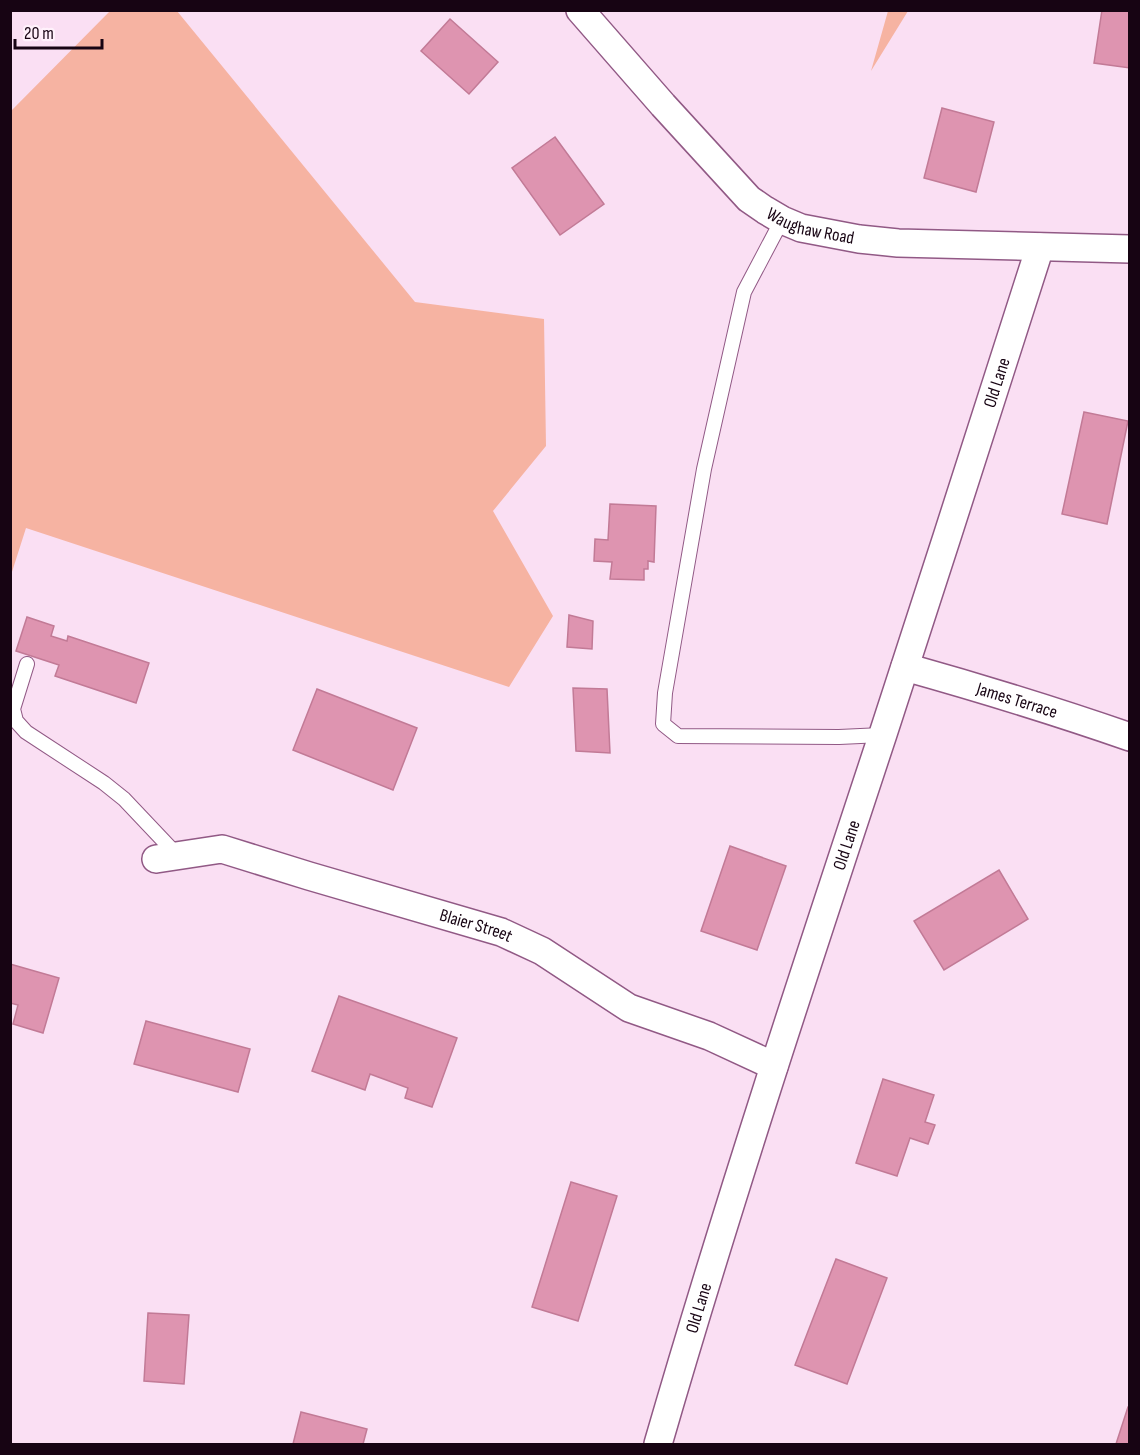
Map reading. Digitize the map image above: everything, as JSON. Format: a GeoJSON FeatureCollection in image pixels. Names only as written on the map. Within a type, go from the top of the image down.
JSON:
{"type":"FeatureCollection","features":[{"type":"Feature","properties":{"kind":"street","name":"Waughaw Road"},"geometry":{"type":"LineString","coordinates":[[580,10],[749,198],[782,220],[801,228],[898,243],[1130,249]]}},
{"type":"Feature","properties":{"kind":"street","name":"Old Lane"},"geometry":{"type":"LineString","coordinates":[[658,1444],[795,997],[1040,247]]}},
{"type":"Feature","properties":{"kind":"street","name":"James Terrace"},"geometry":{"type":"LineString","coordinates":[[904,667],[987,690],[1130,737]]}},
{"type":"Feature","properties":{"kind":"street","name":"Blaier Street"},"geometry":{"type":"LineString","coordinates":[[166,857],[222,849],[501,932],[542,951],[629,1008],[709,1036],[774,1066]]}},
{"type":"Feature","properties":{"kind":"lane"},"geometry":{"type":"LineString","coordinates":[[782,220],[744,292],[704,469],[665,693],[663,724],[678,736],[882,735]]}},
{"type":"Feature","properties":{"kind":"lane"},"geometry":{"type":"LineString","coordinates":[[27,664],[13,709],[16,721],[26,732],[104,783],[124,799],[166,857]]}},
{"type":"Feature","properties":{"kind":"shaded area"},"geometry":{"type":"Polygon","coordinates":[[[110,11],[177,11],[415,302],[544,319],[546,446],[493,511],[553,616],[509,687],[26,528],[11,575],[11,111],[110,11]]]}},
{"type":"Feature","properties":{"kind":"shaded area"},"geometry":{"type":"Polygon","coordinates":[[[888,11],[908,11],[871,71],[888,11]]]}},
{"type":"Feature","properties":{"kind":"building"},"geometry":{"type":"Polygon","coordinates":[[[1102,10],[1130,10],[1130,68],[1094,63],[1102,10]]]}},
{"type":"Feature","properties":{"kind":"building"},"geometry":{"type":"Polygon","coordinates":[[[450,19],[498,62],[469,94],[421,51],[450,19]]]}},
{"type":"Feature","properties":{"kind":"building"},"geometry":{"type":"Polygon","coordinates":[[[942,108],[994,122],[976,192],[924,178],[942,108]]]}},
{"type":"Feature","properties":{"kind":"building"},"geometry":{"type":"Polygon","coordinates":[[[555,137],[604,204],[560,235],[512,168],[555,137]]]}},
{"type":"Feature","properties":{"kind":"building"},"geometry":{"type":"Polygon","coordinates":[[[1084,412],[1128,421],[1107,524],[1062,514],[1084,412]]]}},
{"type":"Feature","properties":{"kind":"building"},"geometry":{"type":"Polygon","coordinates":[[[610,504],[656,506],[654,562],[648,561],[648,569],[644,569],[644,580],[610,579],[612,562],[594,561],[595,539],[608,540],[610,504]]]}},
{"type":"Feature","properties":{"kind":"building"},"geometry":{"type":"Polygon","coordinates":[[[569,615],[593,621],[592,649],[567,647],[569,615]]]}},
{"type":"Feature","properties":{"kind":"building"},"geometry":{"type":"Polygon","coordinates":[[[27,617],[54,626],[51,636],[67,641],[68,636],[149,663],[136,703],[55,676],[59,665],[16,651],[27,617]]]}},
{"type":"Feature","properties":{"kind":"building"},"geometry":{"type":"Polygon","coordinates":[[[573,688],[607,689],[610,753],[576,751],[573,688]]]}},
{"type":"Feature","properties":{"kind":"building"},"geometry":{"type":"Polygon","coordinates":[[[317,689],[417,728],[393,790],[293,750],[317,689]]]}},
{"type":"Feature","properties":{"kind":"building"},"geometry":{"type":"Polygon","coordinates":[[[730,846],[786,866],[757,950],[701,931],[730,846]]]}},
{"type":"Feature","properties":{"kind":"building"},"geometry":{"type":"Polygon","coordinates":[[[999,870],[1028,919],[944,970],[914,921],[999,870]]]}},
{"type":"Feature","properties":{"kind":"building"},"geometry":{"type":"Polygon","coordinates":[[[10,964],[59,978],[43,1033],[13,1024],[18,1005],[10,1003],[10,964]]]}},
{"type":"Feature","properties":{"kind":"building"},"geometry":{"type":"Polygon","coordinates":[[[339,996],[457,1038],[432,1107],[405,1098],[408,1088],[370,1074],[365,1090],[312,1071],[339,996]]]}},
{"type":"Feature","properties":{"kind":"building"},"geometry":{"type":"Polygon","coordinates":[[[146,1021],[250,1049],[238,1092],[134,1064],[146,1021]]]}},
{"type":"Feature","properties":{"kind":"building"},"geometry":{"type":"Polygon","coordinates":[[[883,1079],[934,1095],[925,1122],[935,1125],[928,1144],[910,1138],[897,1176],[856,1163],[883,1079]]]}},
{"type":"Feature","properties":{"kind":"building"},"geometry":{"type":"Polygon","coordinates":[[[571,1182],[617,1196],[578,1321],[532,1307],[571,1182]]]}},
{"type":"Feature","properties":{"kind":"building"},"geometry":{"type":"Polygon","coordinates":[[[836,1259],[887,1278],[847,1384],[795,1365],[836,1259]]]}},
{"type":"Feature","properties":{"kind":"building"},"geometry":{"type":"Polygon","coordinates":[[[148,1313],[189,1315],[184,1384],[144,1381],[148,1313]]]}},
{"type":"Feature","properties":{"kind":"building"},"geometry":{"type":"Polygon","coordinates":[[[1128,1407],[1130,1407],[1130,1444],[1116,1444],[1128,1407]]]}},
{"type":"Feature","properties":{"kind":"building"},"geometry":{"type":"Polygon","coordinates":[[[301,1412],[367,1429],[363,1444],[293,1444],[301,1412]]]}}]}
